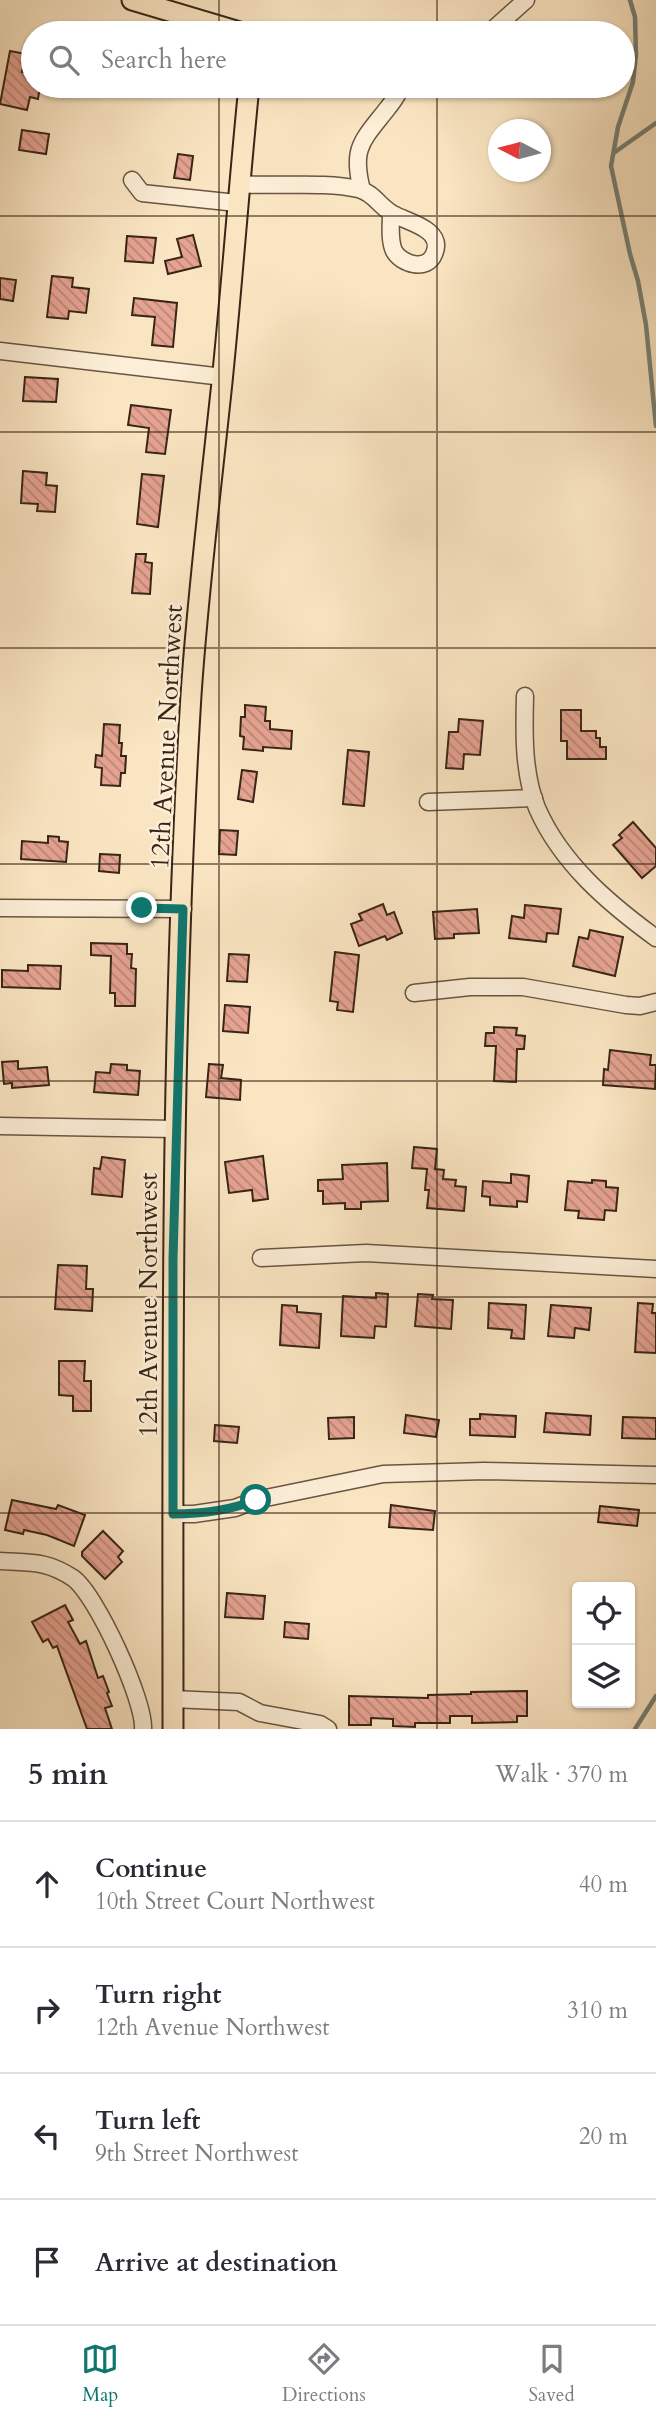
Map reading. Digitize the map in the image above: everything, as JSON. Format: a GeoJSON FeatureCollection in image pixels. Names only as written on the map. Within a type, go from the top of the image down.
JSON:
{"type":"FeatureCollection","features":[{"type":"Feature","properties":{"kind":"main road"},"geometry":{"type":"LineString","coordinates":[[132,0],[203,21]]}},
{"type":"Feature","properties":{"kind":"main road","name":"12th Avenue Northwest"},"geometry":{"type":"LineString","coordinates":[[173,1729],[175,1129],[192,693],[248,98]]}},
{"type":"Feature","properties":{"kind":"street"},"geometry":{"type":"LineString","coordinates":[[502,21],[526,0]]}},
{"type":"Feature","properties":{"kind":"street"},"geometry":{"type":"LineString","coordinates":[[362,190],[357,172],[357,155],[366,138],[396,98]]}},
{"type":"Feature","properties":{"kind":"street"},"geometry":{"type":"LineString","coordinates":[[132,180],[142,192],[238,194],[274,187],[330,186],[362,190],[391,213]]}},
{"type":"Feature","properties":{"kind":"street"},"geometry":{"type":"LineString","coordinates":[[0,351],[222,377]]}},
{"type":"Feature","properties":{"kind":"street"},"geometry":{"type":"LineString","coordinates":[[525,696],[526,752],[534,798],[550,831],[569,860],[597,891],[656,937]]}},
{"type":"Feature","properties":{"kind":"street"},"geometry":{"type":"LineString","coordinates":[[428,802],[534,798]]}},
{"type":"Feature","properties":{"kind":"street"},"geometry":{"type":"LineString","coordinates":[[0,908],[183,909]]}},
{"type":"Feature","properties":{"kind":"street"},"geometry":{"type":"LineString","coordinates":[[414,993],[471,987],[523,987],[626,1005],[640,1006],[656,1002]]}},
{"type":"Feature","properties":{"kind":"street"},"geometry":{"type":"LineString","coordinates":[[0,1126],[175,1129]]}},
{"type":"Feature","properties":{"kind":"street"},"geometry":{"type":"LineString","coordinates":[[261,1258],[366,1253],[656,1269]]}},
{"type":"Feature","properties":{"kind":"street"},"geometry":{"type":"LineString","coordinates":[[173,1514],[235,1508],[256,1500],[383,1474],[484,1472],[656,1475]]}},
{"type":"Feature","properties":{"kind":"street"},"geometry":{"type":"LineString","coordinates":[[0,1561],[46,1563],[75,1580],[93,1602],[131,1677],[144,1721],[143,1729]]}},
{"type":"Feature","properties":{"kind":"street"},"geometry":{"type":"LineString","coordinates":[[173,1699],[239,1702],[260,1713],[320,1724],[328,1729]]}},
{"type":"Feature","properties":{"kind":"building"},"geometry":{"type":"Polygon","coordinates":[[[10,51],[21,53],[21,98],[30,98],[27,110],[0,104],[10,51]]]}},
{"type":"Feature","properties":{"kind":"building"},"geometry":{"type":"Polygon","coordinates":[[[22,130],[49,134],[46,154],[19,150],[22,130]]]}},
{"type":"Feature","properties":{"kind":"building"},"geometry":{"type":"Polygon","coordinates":[[[178,154],[193,156],[190,180],[174,178],[178,154]]]}},
{"type":"Feature","properties":{"kind":"building"},"geometry":{"type":"Polygon","coordinates":[[[193,235],[201,266],[168,274],[165,261],[182,257],[177,239],[193,235]]]}},
{"type":"Feature","properties":{"kind":"building"},"geometry":{"type":"Polygon","coordinates":[[[127,236],[156,238],[153,263],[125,261],[127,236]]]}},
{"type":"Feature","properties":{"kind":"building"},"geometry":{"type":"Polygon","coordinates":[[[52,276],[73,278],[72,287],[89,289],[86,313],[69,311],[68,319],[47,317],[52,276]]]}},
{"type":"Feature","properties":{"kind":"building"},"geometry":{"type":"Polygon","coordinates":[[[0,278],[16,280],[13,301],[0,299],[0,278]]]}},
{"type":"Feature","properties":{"kind":"building"},"geometry":{"type":"Polygon","coordinates":[[[134,298],[177,303],[173,347],[152,345],[155,317],[132,315],[134,298]]]}},
{"type":"Feature","properties":{"kind":"building"},"geometry":{"type":"Polygon","coordinates":[[[25,377],[58,379],[56,402],[23,401],[25,377]]]}},
{"type":"Feature","properties":{"kind":"building"},"geometry":{"type":"Polygon","coordinates":[[[131,405],[171,410],[165,454],[146,452],[149,428],[128,425],[131,405]]]}},
{"type":"Feature","properties":{"kind":"building"},"geometry":{"type":"Polygon","coordinates":[[[23,471],[47,473],[46,485],[57,486],[55,512],[37,511],[38,504],[21,503],[23,471]]]}},
{"type":"Feature","properties":{"kind":"building"},"geometry":{"type":"Polygon","coordinates":[[[142,474],[164,476],[158,527],[137,524],[142,474]]]}},
{"type":"Feature","properties":{"kind":"building"},"geometry":{"type":"Polygon","coordinates":[[[136,554],[146,554],[145,562],[152,563],[150,594],[132,593],[136,554]]]}},
{"type":"Feature","properties":{"kind":"building"},"geometry":{"type":"Polygon","coordinates":[[[245,705],[266,707],[265,721],[270,721],[270,729],[292,731],[291,749],[243,749],[244,737],[240,736],[245,705]]]}},
{"type":"Feature","properties":{"kind":"building"},"geometry":{"type":"Polygon","coordinates":[[[561,710],[581,710],[581,731],[596,731],[596,738],[600,738],[600,747],[606,747],[606,759],[567,759],[567,741],[561,741],[561,710]]]}},
{"type":"Feature","properties":{"kind":"building"},"geometry":{"type":"Polygon","coordinates":[[[459,719],[483,721],[480,755],[464,754],[463,769],[446,768],[449,732],[458,732],[459,719]]]}},
{"type":"Feature","properties":{"kind":"building"},"geometry":{"type":"Polygon","coordinates":[[[104,724],[120,725],[121,756],[126,756],[125,773],[121,773],[120,786],[101,785],[102,768],[95,767],[96,755],[102,756],[104,724]]]}},
{"type":"Feature","properties":{"kind":"building"},"geometry":{"type":"Polygon","coordinates":[[[348,750],[369,752],[364,806],[343,804],[348,750]]]}},
{"type":"Feature","properties":{"kind":"building"},"geometry":{"type":"Polygon","coordinates":[[[242,770],[257,772],[253,802],[238,799],[242,770]]]}},
{"type":"Feature","properties":{"kind":"building"},"geometry":{"type":"Polygon","coordinates":[[[633,822],[656,848],[656,866],[642,878],[613,845],[622,838],[619,835],[633,822]]]}},
{"type":"Feature","properties":{"kind":"building"},"geometry":{"type":"Polygon","coordinates":[[[220,830],[238,831],[236,855],[219,854],[220,830]]]}},
{"type":"Feature","properties":{"kind":"building"},"geometry":{"type":"Polygon","coordinates":[[[48,836],[59,837],[59,841],[68,842],[66,862],[21,859],[22,841],[48,843],[48,836]]]}},
{"type":"Feature","properties":{"kind":"building"},"geometry":{"type":"Polygon","coordinates":[[[100,854],[120,855],[119,873],[99,871],[100,854]]]}},
{"type":"Feature","properties":{"kind":"building"},"geometry":{"type":"Polygon","coordinates":[[[383,904],[387,915],[394,912],[402,933],[387,940],[385,936],[359,946],[351,924],[362,920],[359,914],[383,904]]]}},
{"type":"Feature","properties":{"kind":"building"},"geometry":{"type":"Polygon","coordinates":[[[525,905],[561,909],[558,934],[547,933],[546,942],[509,938],[512,916],[524,918],[525,905]]]}},
{"type":"Feature","properties":{"kind":"building"},"geometry":{"type":"Polygon","coordinates":[[[477,909],[479,933],[454,934],[454,938],[435,939],[433,912],[477,909]]]}},
{"type":"Feature","properties":{"kind":"building"},"geometry":{"type":"Polygon","coordinates":[[[590,930],[623,937],[615,976],[573,966],[579,937],[588,939],[590,930]]]}},
{"type":"Feature","properties":{"kind":"building"},"geometry":{"type":"Polygon","coordinates":[[[91,943],[127,944],[127,954],[132,954],[131,968],[136,969],[135,1006],[115,1006],[115,993],[110,993],[111,956],[91,955],[91,943]]]}},
{"type":"Feature","properties":{"kind":"building"},"geometry":{"type":"Polygon","coordinates":[[[335,952],[359,955],[353,1012],[337,1010],[338,1002],[330,1001],[335,952]]]}},
{"type":"Feature","properties":{"kind":"building"},"geometry":{"type":"Polygon","coordinates":[[[229,954],[249,955],[247,982],[227,981],[229,954]]]}},
{"type":"Feature","properties":{"kind":"building"},"geometry":{"type":"Polygon","coordinates":[[[28,965],[61,966],[60,989],[2,987],[2,970],[28,971],[28,965]]]}},
{"type":"Feature","properties":{"kind":"building"},"geometry":{"type":"Polygon","coordinates":[[[225,1005],[250,1007],[248,1033],[223,1031],[225,1005]]]}},
{"type":"Feature","properties":{"kind":"building"},"geometry":{"type":"Polygon","coordinates":[[[494,1027],[517,1028],[516,1035],[525,1036],[524,1049],[517,1049],[516,1082],[494,1081],[496,1046],[485,1046],[486,1033],[494,1033],[494,1027]]]}},
{"type":"Feature","properties":{"kind":"building"},"geometry":{"type":"Polygon","coordinates":[[[610,1050],[651,1055],[650,1065],[656,1065],[655,1089],[603,1085],[604,1069],[608,1070],[610,1050]]]}},
{"type":"Feature","properties":{"kind":"building"},"geometry":{"type":"Polygon","coordinates":[[[18,1061],[18,1069],[47,1067],[49,1085],[12,1088],[12,1083],[4,1084],[2,1062],[18,1061]]]}},
{"type":"Feature","properties":{"kind":"building"},"geometry":{"type":"Polygon","coordinates":[[[111,1064],[127,1065],[127,1070],[140,1071],[138,1095],[94,1092],[96,1072],[110,1073],[111,1064]]]}},
{"type":"Feature","properties":{"kind":"building"},"geometry":{"type":"Polygon","coordinates":[[[209,1064],[223,1065],[221,1078],[241,1080],[240,1100],[206,1097],[209,1064]]]}},
{"type":"Feature","properties":{"kind":"building"},"geometry":{"type":"Polygon","coordinates":[[[414,1147],[437,1149],[435,1169],[444,1170],[443,1179],[456,1180],[455,1186],[466,1187],[464,1211],[427,1208],[427,1169],[412,1168],[414,1147]]]}},
{"type":"Feature","properties":{"kind":"building"},"geometry":{"type":"Polygon","coordinates":[[[263,1156],[268,1199],[253,1201],[252,1190],[229,1193],[225,1162],[263,1156]]]}},
{"type":"Feature","properties":{"kind":"building"},"geometry":{"type":"Polygon","coordinates":[[[102,1157],[125,1160],[122,1197],[92,1194],[94,1168],[100,1169],[102,1157]]]}},
{"type":"Feature","properties":{"kind":"building"},"geometry":{"type":"Polygon","coordinates":[[[387,1163],[388,1201],[361,1202],[361,1209],[345,1209],[345,1203],[323,1204],[323,1191],[318,1191],[318,1180],[343,1179],[342,1165],[387,1163]]]}},
{"type":"Feature","properties":{"kind":"building"},"geometry":{"type":"Polygon","coordinates":[[[511,1174],[529,1176],[527,1202],[517,1201],[517,1207],[490,1205],[490,1197],[482,1196],[483,1181],[511,1183],[511,1174]]]}},
{"type":"Feature","properties":{"kind":"building"},"geometry":{"type":"Polygon","coordinates":[[[592,1180],[606,1181],[606,1187],[618,1188],[616,1211],[605,1210],[604,1220],[578,1218],[579,1211],[565,1210],[568,1181],[592,1183],[592,1180]]]}},
{"type":"Feature","properties":{"kind":"building"},"geometry":{"type":"Polygon","coordinates":[[[58,1265],[87,1266],[86,1289],[93,1289],[92,1311],[55,1309],[58,1265]]]}},
{"type":"Feature","properties":{"kind":"building"},"geometry":{"type":"Polygon","coordinates":[[[376,1293],[388,1294],[386,1327],[375,1326],[374,1338],[341,1336],[343,1296],[376,1298],[376,1293]]]}},
{"type":"Feature","properties":{"kind":"building"},"geometry":{"type":"Polygon","coordinates":[[[418,1294],[433,1295],[432,1299],[453,1300],[451,1329],[415,1326],[418,1294]]]}},
{"type":"Feature","properties":{"kind":"building"},"geometry":{"type":"Polygon","coordinates":[[[489,1303],[526,1305],[524,1339],[511,1338],[512,1330],[488,1328],[489,1303]]]}},
{"type":"Feature","properties":{"kind":"building"},"geometry":{"type":"Polygon","coordinates":[[[638,1303],[653,1304],[652,1313],[656,1313],[656,1353],[635,1352],[638,1303]]]}},
{"type":"Feature","properties":{"kind":"building"},"geometry":{"type":"Polygon","coordinates":[[[282,1305],[297,1306],[297,1312],[321,1314],[319,1348],[280,1345],[282,1305]]]}},
{"type":"Feature","properties":{"kind":"building"},"geometry":{"type":"Polygon","coordinates":[[[551,1305],[591,1308],[589,1330],[575,1328],[574,1338],[548,1336],[551,1305]]]}},
{"type":"Feature","properties":{"kind":"building"},"geometry":{"type":"Polygon","coordinates":[[[59,1361],[85,1361],[84,1381],[91,1381],[91,1411],[73,1411],[73,1396],[59,1395],[59,1361]]]}},
{"type":"Feature","properties":{"kind":"building"},"geometry":{"type":"Polygon","coordinates":[[[546,1413],[591,1416],[590,1435],[544,1432],[546,1413]]]}},
{"type":"Feature","properties":{"kind":"building"},"geometry":{"type":"Polygon","coordinates":[[[480,1414],[516,1416],[515,1437],[470,1435],[470,1419],[480,1419],[480,1414]]]}},
{"type":"Feature","properties":{"kind":"building"},"geometry":{"type":"Polygon","coordinates":[[[406,1415],[439,1420],[436,1437],[404,1433],[406,1415]]]}},
{"type":"Feature","properties":{"kind":"building"},"geometry":{"type":"Polygon","coordinates":[[[354,1417],[354,1438],[329,1439],[328,1418],[354,1417]]]}},
{"type":"Feature","properties":{"kind":"building"},"geometry":{"type":"Polygon","coordinates":[[[623,1417],[656,1418],[656,1439],[622,1438],[623,1417]]]}},
{"type":"Feature","properties":{"kind":"building"},"geometry":{"type":"Polygon","coordinates":[[[215,1425],[239,1427],[237,1443],[214,1441],[215,1425]]]}},
{"type":"Feature","properties":{"kind":"building"},"geometry":{"type":"Polygon","coordinates":[[[12,1500],[56,1509],[58,1505],[85,1515],[74,1546],[47,1535],[24,1530],[23,1534],[5,1530],[12,1500]]]}},
{"type":"Feature","properties":{"kind":"building"},"geometry":{"type":"Polygon","coordinates":[[[391,1505],[435,1511],[433,1530],[389,1527],[391,1505]]]}},
{"type":"Feature","properties":{"kind":"building"},"geometry":{"type":"Polygon","coordinates":[[[600,1506],[639,1510],[637,1526],[598,1522],[600,1506]]]}},
{"type":"Feature","properties":{"kind":"building"},"geometry":{"type":"Polygon","coordinates":[[[103,1531],[123,1551],[118,1557],[122,1562],[105,1579],[82,1556],[82,1552],[103,1531]]]}},
{"type":"Feature","properties":{"kind":"building"},"geometry":{"type":"Polygon","coordinates":[[[227,1593],[265,1596],[263,1619],[225,1617],[227,1593]]]}},
{"type":"Feature","properties":{"kind":"building"},"geometry":{"type":"Polygon","coordinates":[[[65,1605],[73,1620],[68,1622],[80,1644],[86,1641],[98,1678],[103,1676],[112,1706],[105,1708],[112,1729],[87,1729],[57,1646],[53,1648],[48,1639],[43,1642],[32,1622],[65,1605]]]}},
{"type":"Feature","properties":{"kind":"building"},"geometry":{"type":"Polygon","coordinates":[[[285,1622],[309,1624],[308,1639],[284,1637],[285,1622]]]}},
{"type":"Feature","properties":{"kind":"building"},"geometry":{"type":"Polygon","coordinates":[[[527,1691],[527,1716],[517,1716],[517,1722],[472,1723],[472,1716],[450,1716],[450,1723],[415,1723],[415,1727],[393,1726],[393,1719],[371,1718],[371,1725],[349,1725],[349,1696],[428,1698],[428,1695],[527,1691]]]}},
{"type":"Feature","properties":{"kind":"waterway"},"geometry":{"type":"LineString","coordinates":[[630,0],[635,17],[635,63]]}},
{"type":"Feature","properties":{"kind":"waterway"},"geometry":{"type":"LineString","coordinates":[[628,98],[618,127],[611,166],[646,325],[656,426]]}},
{"type":"Feature","properties":{"kind":"waterway"},"geometry":{"type":"LineString","coordinates":[[615,152],[656,123]]}},
{"type":"Feature","properties":{"kind":"waterway"},"geometry":{"type":"LineString","coordinates":[[635,1729],[656,1696]]}},
{"type":"Feature","properties":{"kind":"route"},"geometry":{"type":"LineString","coordinates":[[142,908],[183,909],[173,1259],[173,1514],[235,1508],[256,1500]]}}]}
